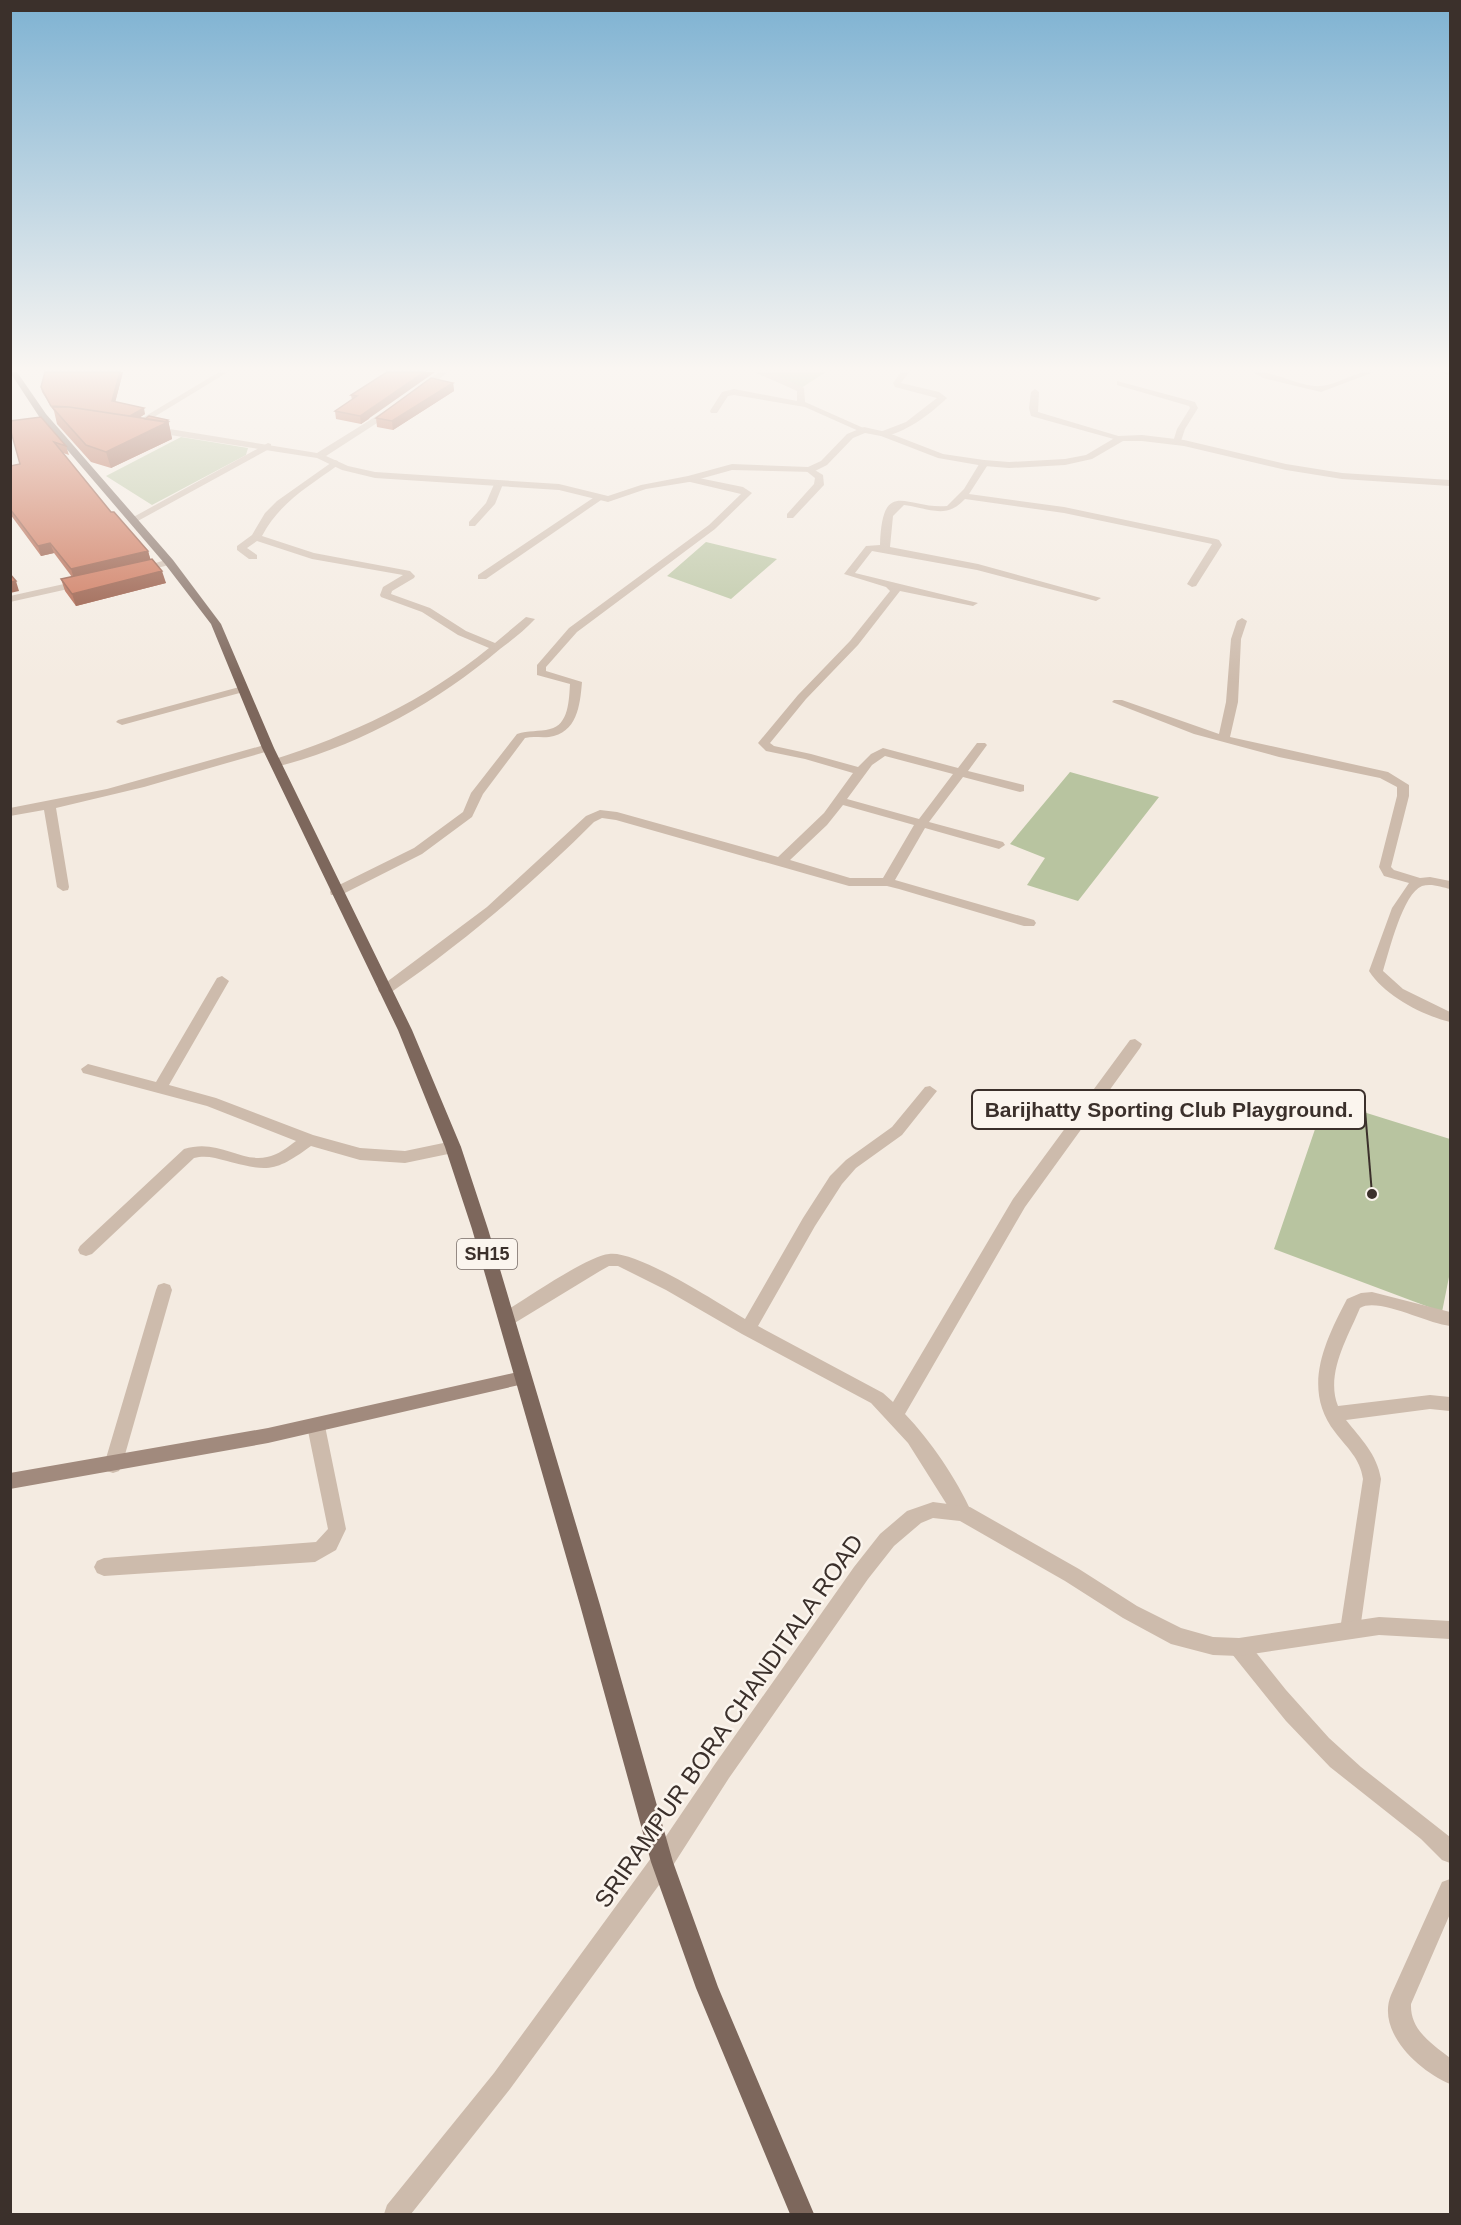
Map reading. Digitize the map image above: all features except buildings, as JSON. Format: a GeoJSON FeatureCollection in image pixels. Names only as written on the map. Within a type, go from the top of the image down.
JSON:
{"type":"FeatureCollection","features":[{"type":"Feature","properties":{"kind":"main road","name":"SH15"},"geometry":{"type":"LineString","coordinates":[[94,476],[169,562],[216,624],[272,755],[336,892],[405,1030],[453,1147],[507,1318],[522,1378],[590,1605],[662,1862],[707,1988],[802,2214]]}},
{"type":"Feature","properties":{"kind":"main road"},"geometry":{"type":"LineString","coordinates":[[10,1481],[112,1465],[316,1426],[522,1378]]}},
{"type":"Feature","properties":{"kind":"street"},"geometry":{"type":"LineString","coordinates":[[133,520],[214,476]]}},
{"type":"Feature","properties":{"kind":"street"},"geometry":{"type":"LineString","coordinates":[[253,557],[240,548],[256,537],[273,509],[316,476]]}},
{"type":"Feature","properties":{"kind":"street"},"geometry":{"type":"LineString","coordinates":[[386,476],[559,487],[608,499],[651,485],[700,476]]}},
{"type":"Feature","properties":{"kind":"street"},"geometry":{"type":"LineString","coordinates":[[790,516],[819,485],[818,476]]}},
{"type":"Feature","properties":{"kind":"street"},"geometry":{"type":"LineString","coordinates":[[885,549],[885,519],[897,505],[906,502],[948,509],[962,496],[975,476]]}},
{"type":"Feature","properties":{"kind":"street"},"geometry":{"type":"LineString","coordinates":[[1341,476],[1450,483]]}},
{"type":"Feature","properties":{"kind":"street"},"geometry":{"type":"LineString","coordinates":[[336,892],[418,851],[468,814],[477,793],[521,736],[551,733],[562,727],[574,711],[576,682],[541,673],[541,667],[573,630],[712,527],[747,493],[740,489],[689,479]]}},
{"type":"Feature","properties":{"kind":"street"},"geometry":{"type":"LineString","coordinates":[[472,524],[490,504],[498,484]]}},
{"type":"Feature","properties":{"kind":"street"},"geometry":{"type":"LineString","coordinates":[[962,496],[1064,510],[1216,542],[1217,545],[1192,584]]}},
{"type":"Feature","properties":{"kind":"street"},"geometry":{"type":"LineString","coordinates":[[482,577],[599,498]]}},
{"type":"Feature","properties":{"kind":"street"},"geometry":{"type":"LineString","coordinates":[[256,537],[312,556],[406,573],[410,576],[387,589],[385,596],[426,610],[456,630],[496,647]]}},
{"type":"Feature","properties":{"kind":"street"},"geometry":{"type":"LineString","coordinates":[[972,603],[894,587],[849,574],[867,550],[885,549],[978,567],[1096,598]]}},
{"type":"Feature","properties":{"kind":"street"},"geometry":{"type":"LineString","coordinates":[[127,573],[169,562]]}},
{"type":"Feature","properties":{"kind":"street"},"geometry":{"type":"LineString","coordinates":[[10,599],[95,580]]}},
{"type":"Feature","properties":{"kind":"street"},"geometry":{"type":"LineString","coordinates":[[861,772],[807,756],[770,749],[764,743],[802,697],[854,643],[893,596],[896,589],[894,587]]}},
{"type":"Feature","properties":{"kind":"street"},"geometry":{"type":"LineString","coordinates":[[10,812],[272,755],[368,730],[462,675],[530,619]]}},
{"type":"Feature","properties":{"kind":"street"},"geometry":{"type":"LineString","coordinates":[[1224,739],[1232,702],[1236,639],[1242,621]]}},
{"type":"Feature","properties":{"kind":"street"},"geometry":{"type":"LineString","coordinates":[[122,722],[243,689]]}},
{"type":"Feature","properties":{"kind":"street"},"geometry":{"type":"LineString","coordinates":[[1118,702],[1224,739],[1372,772],[1400,782],[1403,785],[1403,796],[1385,867],[1389,873],[1418,882],[1450,885]]}},
{"type":"Feature","properties":{"kind":"street"},"geometry":{"type":"LineString","coordinates":[[886,882],[920,823],[981,745]]}},
{"type":"Feature","properties":{"kind":"street"},"geometry":{"type":"LineString","coordinates":[[780,861],[816,829],[875,756],[887,752],[1020,788]]}},
{"type":"Feature","properties":{"kind":"street"},"geometry":{"type":"LineString","coordinates":[[840,801],[999,845]]}},
{"type":"Feature","properties":{"kind":"street"},"geometry":{"type":"LineString","coordinates":[[49,805],[63,887]]}},
{"type":"Feature","properties":{"kind":"street"},"geometry":{"type":"LineString","coordinates":[[385,990],[449,946],[488,915],[529,879],[590,819],[600,814],[648,823],[849,882],[886,882],[1029,923]]}},
{"type":"Feature","properties":{"kind":"street"},"geometry":{"type":"LineString","coordinates":[[1418,882],[1403,898],[1376,971],[1380,980],[1389,987],[1450,1017]]}},
{"type":"Feature","properties":{"kind":"street"},"geometry":{"type":"LineString","coordinates":[[159,1089],[222,981]]}},
{"type":"Feature","properties":{"kind":"street"},"geometry":{"type":"LineString","coordinates":[[896,1413],[929,1360],[1004,1227],[1038,1175],[1135,1044]]}},
{"type":"Feature","properties":{"kind":"street"},"geometry":{"type":"LineString","coordinates":[[88,1069],[211,1102],[309,1140],[360,1154],[405,1157],[453,1147]]}},
{"type":"Feature","properties":{"kind":"street"},"geometry":{"type":"LineString","coordinates":[[748,1329],[808,1222],[836,1180],[851,1164],[897,1131],[930,1091]]}},
{"type":"Feature","properties":{"kind":"street"},"geometry":{"type":"LineString","coordinates":[[86,1250],[189,1153],[204,1150],[259,1164],[268,1164],[280,1160],[309,1140]]}},
{"type":"Feature","properties":{"kind":"street"},"geometry":{"type":"LineString","coordinates":[[507,1318],[608,1260],[620,1260],[672,1285],[748,1329],[858,1386],[896,1413],[931,1460],[963,1514]]}},
{"type":"Feature","properties":{"kind":"street"},"geometry":{"type":"LineString","coordinates":[[112,1465],[164,1290]]}},
{"type":"Feature","properties":{"kind":"street"},"geometry":{"type":"LineString","coordinates":[[1350,1630],[1372,1479],[1371,1466],[1364,1453],[1331,1414],[1324,1395],[1324,1380],[1353,1304],[1357,1299],[1372,1297],[1431,1317],[1450,1319]]}},
{"type":"Feature","properties":{"kind":"street"},"geometry":{"type":"LineString","coordinates":[[1331,1414],[1430,1402],[1450,1404]]}},
{"type":"Feature","properties":{"kind":"street"},"geometry":{"type":"LineString","coordinates":[[104,1567],[315,1553],[323,1549],[330,1544],[337,1529],[316,1426]]}},
{"type":"Feature","properties":{"kind":"street","name":"SRIRAMPUR BORA CHANDITALA ROAD"},"geometry":{"type":"LineString","coordinates":[[396,2214],[502,2081],[662,1862],[722,1771],[887,1540],[914,1517],[933,1510],[963,1514],[1072,1575],[1130,1612],[1178,1637],[1214,1646],[1239,1647],[1379,1626],[1450,1630]]}},
{"type":"Feature","properties":{"kind":"street"},"geometry":{"type":"LineString","coordinates":[[1239,1647],[1316,1740],[1450,1852]]}},
{"type":"Feature","properties":{"kind":"street"},"geometry":{"type":"LineString","coordinates":[[1450,1890],[1399,2003],[1397,2016],[1407,2036],[1450,2072]]}},
{"type":"Feature","properties":{"kind":"green space"},"geometry":{"type":"Polygon","coordinates":[[[106,476],[207,476],[152,505],[106,476]]]}},
{"type":"Feature","properties":{"kind":"green space"},"geometry":{"type":"Polygon","coordinates":[[[706,542],[777,559],[731,599],[667,576],[706,542]]]}},
{"type":"Feature","properties":{"kind":"green space"},"geometry":{"type":"Polygon","coordinates":[[[1070,772],[1159,797],[1078,901],[1027,885],[1045,858],[1010,844],[1070,772]]]}},
{"type":"Feature","properties":{"kind":"green space"},"geometry":{"type":"Polygon","coordinates":[[[1325,1100],[1450,1139],[1450,1272],[1442,1312],[1274,1249],[1325,1100]]]}},
{"type":"Feature","properties":{"kind":"place","name":"Barijhatty Sporting Club Playground."},"geometry":{"type":"Point","coordinates":[1372,1194]}}]}
